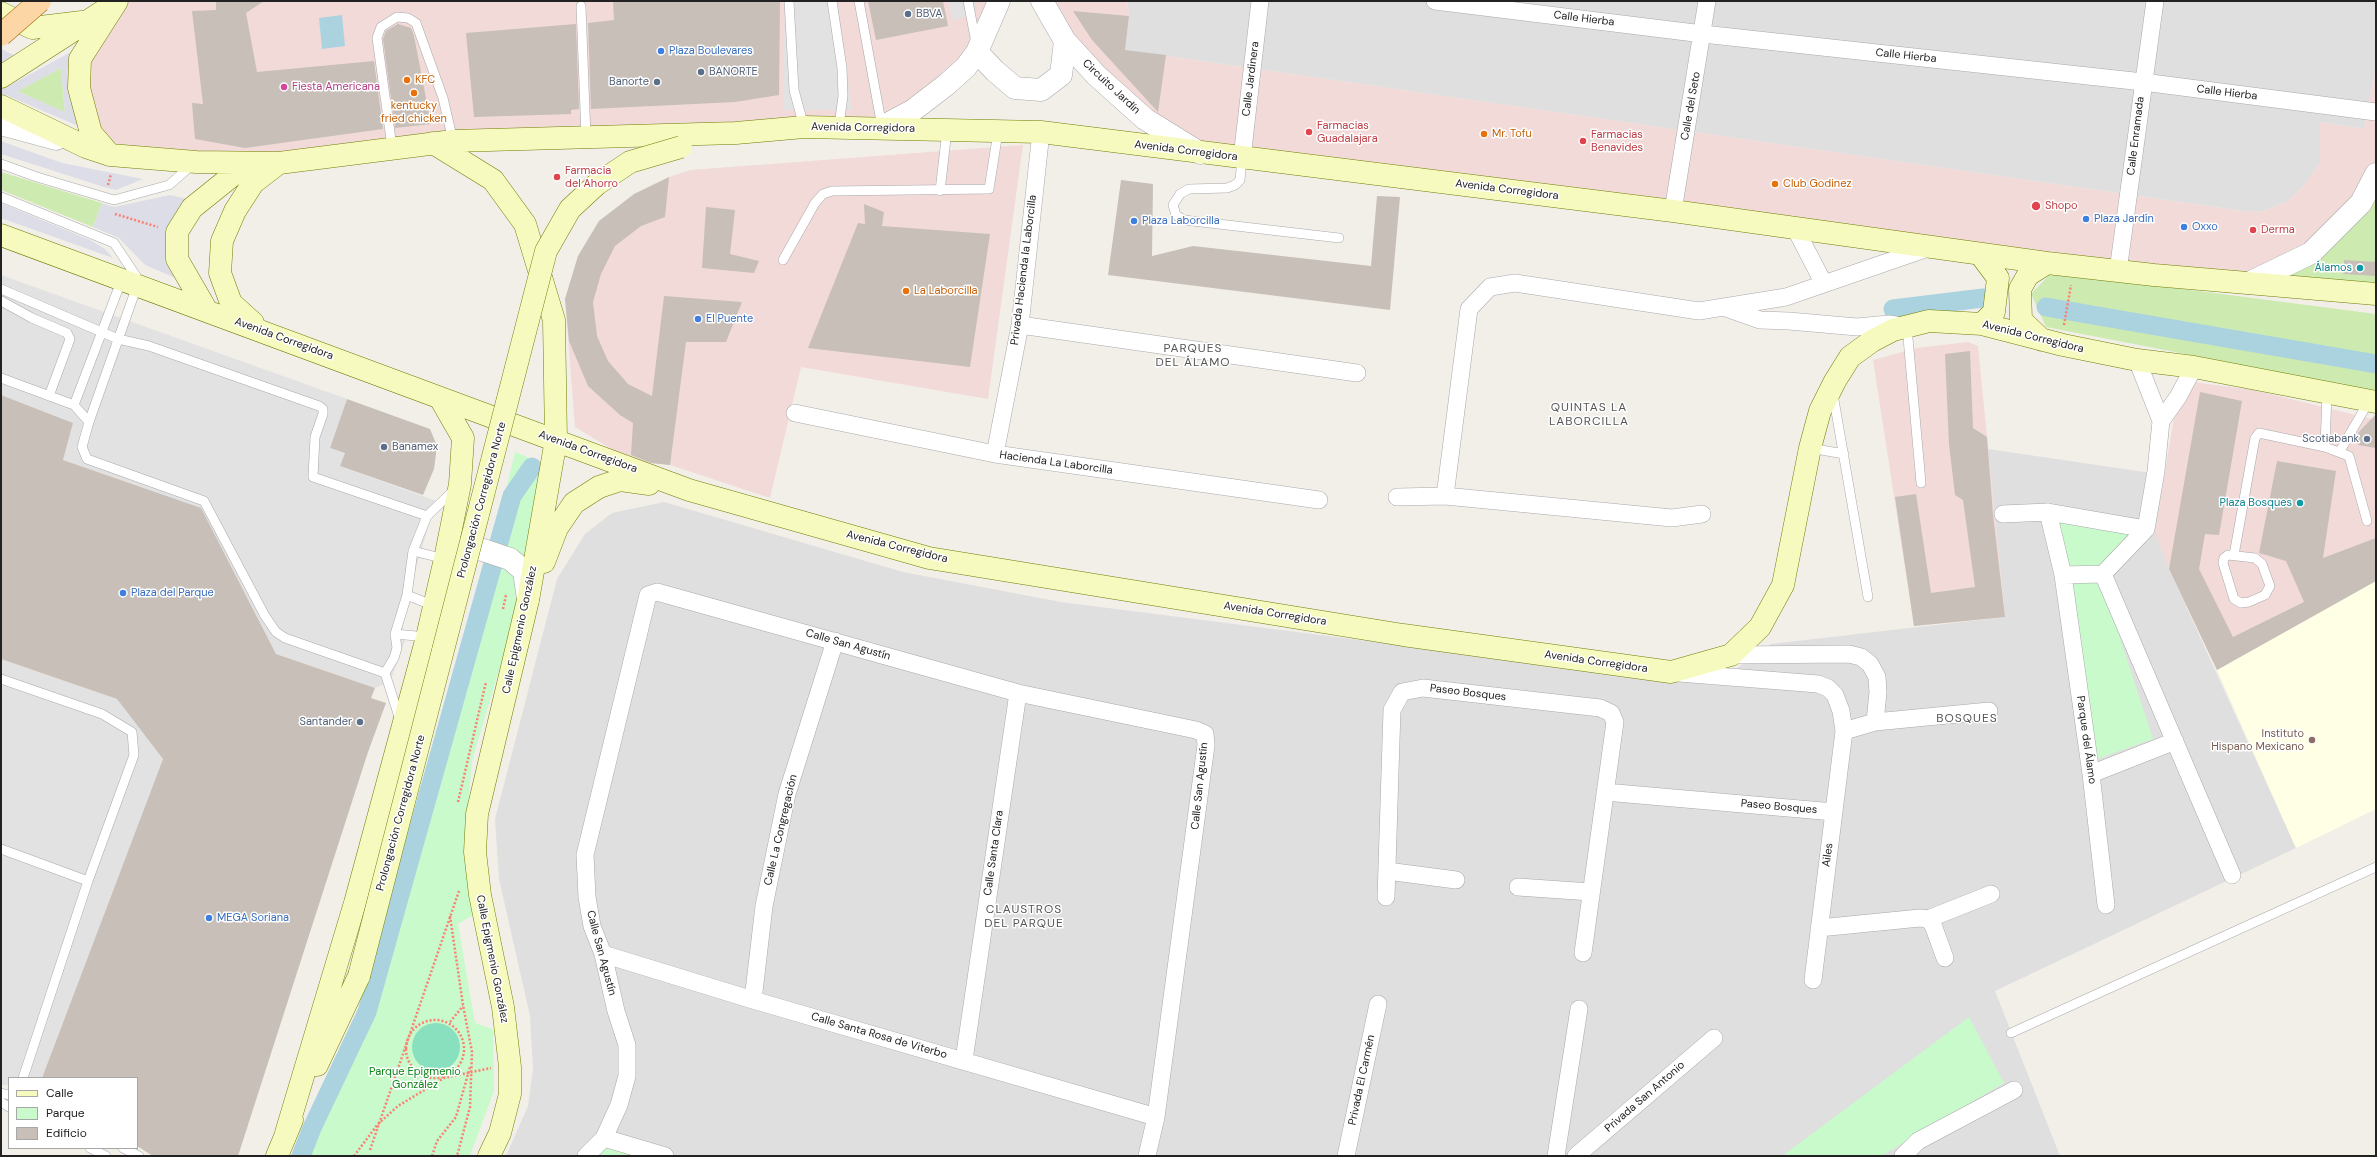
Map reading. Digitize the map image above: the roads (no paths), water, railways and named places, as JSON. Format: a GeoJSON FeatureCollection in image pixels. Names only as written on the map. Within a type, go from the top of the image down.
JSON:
{"type":"FeatureCollection","features":[{"type":"Feature","properties":{"kind":"main road"},"geometry":{"type":"LineString","coordinates":[[1,35],[40,1]]}},
{"type":"Feature","properties":{"kind":"main road"},"geometry":{"type":"LineString","coordinates":[[1,77],[89,22],[117,1]]}},
{"type":"Feature","properties":{"kind":"main road"},"geometry":{"type":"LineString","coordinates":[[110,155],[92,133],[79,88],[80,59],[117,1]]}},
{"type":"Feature","properties":{"kind":"main road"},"geometry":{"type":"LineString","coordinates":[[1,13],[32,28],[89,22]]}},
{"type":"Feature","properties":{"kind":"main road","name":"Avenida Corregidora"},"geometry":{"type":"LineString","coordinates":[[1,106],[86,147],[110,155],[196,162],[278,163],[392,147],[443,142],[736,133],[804,127],[839,126],[998,132],[1041,132],[1673,211],[1928,248],[2047,263],[2118,271],[2376,294]]}},
{"type":"Feature","properties":{"kind":"main road","name":"Calle Epigmenio González"},"geometry":{"type":"LineString","coordinates":[[443,142],[493,180],[526,224],[554,320],[556,440],[528,600],[477,814],[475,852],[480,895],[501,999],[510,1067],[510,1094],[500,1133],[490,1156]]}},
{"type":"Feature","properties":{"kind":"main road","name":"Prolongación Corregidora Norte"},"geometry":{"type":"LineString","coordinates":[[286,1133],[359,976],[546,251],[570,209],[597,184],[630,162],[681,147]]}},
{"type":"Feature","properties":{"kind":"main road"},"geometry":{"type":"LineString","coordinates":[[207,311],[177,259],[177,232],[192,208],[248,163]]}},
{"type":"Feature","properties":{"kind":"main road"},"geometry":{"type":"LineString","coordinates":[[261,331],[231,303],[220,274],[222,241],[235,211],[253,184],[278,163]]}},
{"type":"Feature","properties":{"kind":"main road","name":"Avenida Corregidora"},"geometry":{"type":"LineString","coordinates":[[1,235],[689,490],[929,558],[1403,635],[1671,672],[1731,655],[1760,627],[1783,585],[1810,448],[1820,411],[1832,386],[1850,357],[1872,341],[1893,330],[1929,321],[1982,324],[2043,341],[2137,360],[2194,367],[2372,402]]}},
{"type":"Feature","properties":{"kind":"main road"},"geometry":{"type":"LineString","coordinates":[[1980,254],[1998,278],[1994,312],[1982,324]]}},
{"type":"Feature","properties":{"kind":"main road"},"geometry":{"type":"LineString","coordinates":[[2043,341],[2021,320],[2020,289],[2028,275],[2047,263]]}},
{"type":"Feature","properties":{"kind":"main road"},"geometry":{"type":"LineString","coordinates":[[278,1156],[356,903],[427,637],[445,560],[460,484],[463,438],[440,398]]}},
{"type":"Feature","properties":{"kind":"main road"},"geometry":{"type":"LineString","coordinates":[[528,600],[557,528],[574,503],[599,487],[620,480],[689,490]]}},
{"type":"Feature","properties":{"kind":"street"},"geometry":{"type":"LineString","coordinates":[[882,127],[912,111],[946,86],[977,52],[999,1]]}},
{"type":"Feature","properties":{"kind":"street","name":"Circuito Jardín"},"geometry":{"type":"LineString","coordinates":[[1042,1],[1065,41],[1096,75],[1145,119],[1200,153]]}},
{"type":"Feature","properties":{"kind":"street","name":"Calle Jardinera"},"geometry":{"type":"LineString","coordinates":[[1242,158],[1260,1]]}},
{"type":"Feature","properties":{"kind":"street","name":"Calle Hierba"},"geometry":{"type":"LineString","coordinates":[[1435,1],[1703,34],[2142,82],[2376,112]]}},
{"type":"Feature","properties":{"kind":"street","name":"Calle del Seto"},"geometry":{"type":"LineString","coordinates":[[1673,211],[1703,34],[1707,1]]}},
{"type":"Feature","properties":{"kind":"street","name":"Calle Enramada"},"geometry":{"type":"LineString","coordinates":[[2118,271],[2142,82],[2155,1]]}},
{"type":"Feature","properties":{"kind":"street"},"geometry":{"type":"LineString","coordinates":[[977,52],[1015,88],[1041,90],[1062,75],[1065,41]]}},
{"type":"Feature","properties":{"kind":"street"},"geometry":{"type":"LineString","coordinates":[[1,124],[86,147]]}},
{"type":"Feature","properties":{"kind":"street","name":"Privada Hacienda la Laborcilla"},"geometry":{"type":"LineString","coordinates":[[994,454],[1020,325],[1041,132]]}},
{"type":"Feature","properties":{"kind":"street","name":"Prolongación Corregidora Norte"},"geometry":{"type":"LineString","coordinates":[[681,147],[736,133]]}},
{"type":"Feature","properties":{"kind":"street"},"geometry":{"type":"LineString","coordinates":[[2249,283],[2311,253],[2362,203],[2376,174]]}},
{"type":"Feature","properties":{"kind":"street"},"geometry":{"type":"LineString","coordinates":[[1795,228],[1824,284]]}},
{"type":"Feature","properties":{"kind":"street"},"geometry":{"type":"LineString","coordinates":[[1444,496],[1469,309],[1490,287],[1515,283],[1699,311],[1786,297],[1928,248]]}},
{"type":"Feature","properties":{"kind":"street"},"geometry":{"type":"LineString","coordinates":[[1724,307],[1760,320],[1789,320],[1857,327],[1889,324],[1907,326]]}},
{"type":"Feature","properties":{"kind":"street"},"geometry":{"type":"LineString","coordinates":[[1020,325],[1357,373]]}},
{"type":"Feature","properties":{"kind":"street"},"geometry":{"type":"LineString","coordinates":[[2137,360],[2161,421]]}},
{"type":"Feature","properties":{"kind":"street"},"geometry":{"type":"LineString","coordinates":[[2063,575],[2103,574],[2146,529],[2156,471],[2161,421],[2194,367]]}},
{"type":"Feature","properties":{"kind":"street","name":"Hacienda La Laborcilla"},"geometry":{"type":"LineString","coordinates":[[795,413],[994,454],[1319,500]]}},
{"type":"Feature","properties":{"kind":"street"},"geometry":{"type":"LineString","coordinates":[[1397,497],[1444,496],[1672,518],[1702,514]]}},
{"type":"Feature","properties":{"kind":"street"},"geometry":{"type":"LineString","coordinates":[[2003,514],[2048,512],[2146,529]]}},
{"type":"Feature","properties":{"kind":"street","name":"Parque del Álamo"},"geometry":{"type":"LineString","coordinates":[[2048,512],[2063,575],[2091,774],[2106,905]]}},
{"type":"Feature","properties":{"kind":"street"},"geometry":{"type":"LineString","coordinates":[[445,560],[461,551],[480,549],[510,559],[524,571],[528,600]]}},
{"type":"Feature","properties":{"kind":"street"},"geometry":{"type":"LineString","coordinates":[[2103,574],[2232,875]]}},
{"type":"Feature","properties":{"kind":"street","name":"Calle San Agustín"},"geometry":{"type":"LineString","coordinates":[[586,1156],[604,1138],[619,1105],[627,1076],[627,1045],[616,1011],[603,954],[592,926],[587,898],[585,855],[648,595],[657,592],[1018,693],[1196,730],[1205,734],[1206,745],[1156,1117],[1146,1156]]}},
{"type":"Feature","properties":{"kind":"street","name":"Calle La Congregación"},"geometry":{"type":"LineString","coordinates":[[754,1000],[764,906],[787,794],[835,641]]}},
{"type":"Feature","properties":{"kind":"street"},"geometry":{"type":"LineString","coordinates":[[1757,680],[1765,654]]}},
{"type":"Feature","properties":{"kind":"street"},"geometry":{"type":"LineString","coordinates":[[1731,655],[1849,654],[1861,656],[1870,664],[1877,677],[1878,692],[1875,722]]}},
{"type":"Feature","properties":{"kind":"street","name":"Ailes"},"geometry":{"type":"LineString","coordinates":[[1671,672],[1818,684],[1828,688],[1835,695],[1839,706],[1844,731],[1818,928],[1813,980]]}},
{"type":"Feature","properties":{"kind":"street","name":"Paseo Bosques"},"geometry":{"type":"LineString","coordinates":[[1386,897],[1392,710],[1402,692],[1423,688],[1600,708],[1611,713],[1615,722],[1604,792],[1583,954]]}},
{"type":"Feature","properties":{"kind":"street","name":"Calle Santa Clara"},"geometry":{"type":"LineString","coordinates":[[964,1060],[1018,693]]}},
{"type":"Feature","properties":{"kind":"street"},"geometry":{"type":"LineString","coordinates":[[1844,731],[1875,722],[1989,711]]}},
{"type":"Feature","properties":{"kind":"street"},"geometry":{"type":"LineString","coordinates":[[2091,774],[2175,741]]}},
{"type":"Feature","properties":{"kind":"street","name":"Paseo Bosques"},"geometry":{"type":"LineString","coordinates":[[1604,792],[1834,812]]}},
{"type":"Feature","properties":{"kind":"street"},"geometry":{"type":"LineString","coordinates":[[1387,871],[1456,880]]}},
{"type":"Feature","properties":{"kind":"street"},"geometry":{"type":"LineString","coordinates":[[1518,887],[1591,892]]}},
{"type":"Feature","properties":{"kind":"street"},"geometry":{"type":"LineString","coordinates":[[1818,928],[1920,918],[1928,919],[1992,894]]}},
{"type":"Feature","properties":{"kind":"street"},"geometry":{"type":"LineString","coordinates":[[1928,919],[1933,925],[1945,958]]}},
{"type":"Feature","properties":{"kind":"street","name":"Calle Santa Rosa de Viterbo"},"geometry":{"type":"LineString","coordinates":[[603,954],[754,1000],[1156,1117]]}},
{"type":"Feature","properties":{"kind":"street","name":"Privada El Carmén"},"geometry":{"type":"LineString","coordinates":[[1346,1156],[1378,1004]]}},
{"type":"Feature","properties":{"kind":"street"},"geometry":{"type":"LineString","coordinates":[[1556,1156],[1579,1009]]}},
{"type":"Feature","properties":{"kind":"street","name":"Privada San Antonio"},"geometry":{"type":"LineString","coordinates":[[1576,1156],[1714,1038]]}},
{"type":"Feature","properties":{"kind":"street"},"geometry":{"type":"LineString","coordinates":[[1903,1156],[1918,1141],[2014,1090]]}},
{"type":"Feature","properties":{"kind":"street"},"geometry":{"type":"LineString","coordinates":[[604,1138],[665,1156]]}},
{"type":"Feature","properties":{"kind":"lane"},"geometry":{"type":"LineString","coordinates":[[789,1],[794,90],[804,127]]}},
{"type":"Feature","properties":{"kind":"lane"},"geometry":{"type":"LineString","coordinates":[[832,1],[842,68],[843,96],[839,126]]}},
{"type":"Feature","properties":{"kind":"lane"},"geometry":{"type":"LineString","coordinates":[[859,1],[882,127]]}},
{"type":"Feature","properties":{"kind":"lane"},"geometry":{"type":"LineString","coordinates":[[968,1],[977,52]]}},
{"type":"Feature","properties":{"kind":"lane"},"geometry":{"type":"LineString","coordinates":[[581,6],[586,138]]}},
{"type":"Feature","properties":{"kind":"lane"},"geometry":{"type":"LineString","coordinates":[[392,147],[377,38],[381,27],[398,17],[408,18],[416,23],[443,98],[443,142]]}},
{"type":"Feature","properties":{"kind":"lane"},"geometry":{"type":"LineString","coordinates":[[940,191],[947,129]]}},
{"type":"Feature","properties":{"kind":"lane"},"geometry":{"type":"LineString","coordinates":[[783,260],[815,203],[823,194],[832,191],[940,191],[989,189],[998,132]]}},
{"type":"Feature","properties":{"kind":"lane"},"geometry":{"type":"LineString","coordinates":[[1242,158],[1240,180],[1235,185],[1227,188],[1189,188],[1180,194],[1173,205],[1176,215],[1184,220],[1339,238]]}},
{"type":"Feature","properties":{"kind":"lane"},"geometry":{"type":"LineString","coordinates":[[1,164],[37,177],[114,200],[169,185],[196,162]]}},
{"type":"Feature","properties":{"kind":"lane"},"geometry":{"type":"LineString","coordinates":[[1,197],[114,243],[135,284],[82,447],[87,459],[204,501],[265,616],[276,632],[285,638],[385,673]]}},
{"type":"Feature","properties":{"kind":"lane"},"geometry":{"type":"LineString","coordinates":[[74,405],[102,332],[135,284]]}},
{"type":"Feature","properties":{"kind":"lane"},"geometry":{"type":"LineString","coordinates":[[1,289],[118,339],[149,346],[319,406],[323,410],[323,414],[315,437],[313,477],[427,516]]}},
{"type":"Feature","properties":{"kind":"lane"},"geometry":{"type":"LineString","coordinates":[[1,301],[67,333],[70,339],[49,396]]}},
{"type":"Feature","properties":{"kind":"lane"},"geometry":{"type":"LineString","coordinates":[[1907,326],[1921,483]]}},
{"type":"Feature","properties":{"kind":"lane"},"geometry":{"type":"LineString","coordinates":[[1,378],[74,405],[89,422]]}},
{"type":"Feature","properties":{"kind":"lane"},"geometry":{"type":"LineString","coordinates":[[1832,386],[1868,597]]}},
{"type":"Feature","properties":{"kind":"lane"},"geometry":{"type":"LineString","coordinates":[[2325,447],[2327,392]]}},
{"type":"Feature","properties":{"kind":"lane"},"geometry":{"type":"LineString","coordinates":[[2340,451],[2372,402]]}},
{"type":"Feature","properties":{"kind":"lane"},"geometry":{"type":"LineString","coordinates":[[2234,555],[2255,438],[2259,433],[2325,447],[2340,451],[2349,456],[2352,462],[2367,520]]}},
{"type":"Feature","properties":{"kind":"lane"},"geometry":{"type":"LineString","coordinates":[[1810,448],[1844,454]]}},
{"type":"Feature","properties":{"kind":"lane"},"geometry":{"type":"LineString","coordinates":[[402,730],[385,673],[394,658],[397,648],[395,634],[407,595],[413,551],[427,516],[460,484]]}},
{"type":"Feature","properties":{"kind":"lane"},"geometry":{"type":"LineString","coordinates":[[413,551],[445,560]]}},
{"type":"Feature","properties":{"kind":"lane"},"geometry":{"type":"LineString","coordinates":[[2234,555],[2254,558],[2262,564],[2270,586],[2265,595],[2250,602],[2240,603],[2234,599],[2223,563],[2224,558],[2234,555]]}},
{"type":"Feature","properties":{"kind":"lane"},"geometry":{"type":"LineString","coordinates":[[407,595],[434,606]]}},
{"type":"Feature","properties":{"kind":"lane"},"geometry":{"type":"LineString","coordinates":[[395,634],[427,637]]}},
{"type":"Feature","properties":{"kind":"lane"},"geometry":{"type":"LineString","coordinates":[[1,679],[102,714],[132,732],[134,755],[88,880],[23,1077]]}},
{"type":"Feature","properties":{"kind":"lane"},"geometry":{"type":"LineString","coordinates":[[1,849],[88,880]]}},
{"type":"Feature","properties":{"kind":"lane"},"geometry":{"type":"LineString","coordinates":[[2011,1033],[2376,867]]}},
{"type":"Feature","properties":{"kind":"lane"},"geometry":{"type":"LineString","coordinates":[[92,1149],[106,1156]]}},
{"type":"Feature","properties":{"kind":"lane"},"geometry":{"type":"LineString","coordinates":[[125,1149],[139,1156]]}},
{"type":"Feature","properties":{"kind":"water"},"geometry":{"type":"Polygon","coordinates":[[[342,15],[345,46],[322,49],[319,18],[342,15]]]}},
{"type":"Feature","properties":{"kind":"waterway"},"geometry":{"type":"LineString","coordinates":[[1893,309],[1983,298]]}},
{"type":"Feature","properties":{"kind":"waterway"},"geometry":{"type":"LineString","coordinates":[[2046,307],[2376,364]]}},
{"type":"Feature","properties":{"kind":"waterway"},"geometry":{"type":"LineString","coordinates":[[301,1156],[312,1128],[367,1012],[512,496],[532,467]]}},
{"type":"Feature","properties":{"kind":"place","name":"BBVA"},"geometry":{"type":"Point","coordinates":[908,14]}},
{"type":"Feature","properties":{"kind":"place","name":"Plaza Boulevares"},"geometry":{"type":"Point","coordinates":[661,51]}},
{"type":"Feature","properties":{"kind":"place","name":"BANORTE"},"geometry":{"type":"Point","coordinates":[701,72]}},
{"type":"Feature","properties":{"kind":"place","name":"KFC"},"geometry":{"type":"Point","coordinates":[407,80]}},
{"type":"Feature","properties":{"kind":"place","name":"Banorte"},"geometry":{"type":"Point","coordinates":[657,82]}},
{"type":"Feature","properties":{"kind":"place","name":"Fiesta Americana"},"geometry":{"type":"Point","coordinates":[284,87]}},
{"type":"Feature","properties":{"kind":"place","name":"kentucky fried chicken"},"geometry":{"type":"Point","coordinates":[414,93]}},
{"type":"Feature","properties":{"kind":"place","name":"Farmacias Guadalajara"},"geometry":{"type":"Point","coordinates":[1309,132]}},
{"type":"Feature","properties":{"kind":"place","name":"Mr. Tofu"},"geometry":{"type":"Point","coordinates":[1484,134]}},
{"type":"Feature","properties":{"kind":"place","name":"Farmacias Benavides"},"geometry":{"type":"Point","coordinates":[1583,141]}},
{"type":"Feature","properties":{"kind":"place","name":"Farmacia del Ahorro"},"geometry":{"type":"Point","coordinates":[557,177]}},
{"type":"Feature","properties":{"kind":"place","name":"Club Godinez"},"geometry":{"type":"Point","coordinates":[1775,184]}},
{"type":"Feature","properties":{"kind":"place","name":"Shopo"},"geometry":{"type":"Point","coordinates":[2036,206]}},
{"type":"Feature","properties":{"kind":"place","name":"Plaza Jardín"},"geometry":{"type":"Point","coordinates":[2086,219]}},
{"type":"Feature","properties":{"kind":"place","name":"Plaza Laborcilla"},"geometry":{"type":"Point","coordinates":[1134,221]}},
{"type":"Feature","properties":{"kind":"place","name":"Oxxo"},"geometry":{"type":"Point","coordinates":[2184,227]}},
{"type":"Feature","properties":{"kind":"place","name":"Derma"},"geometry":{"type":"Point","coordinates":[2253,230]}},
{"type":"Feature","properties":{"kind":"place","name":"Álamos"},"geometry":{"type":"Point","coordinates":[2360,268]}},
{"type":"Feature","properties":{"kind":"place","name":"La Laborcilla"},"geometry":{"type":"Point","coordinates":[906,291]}},
{"type":"Feature","properties":{"kind":"place","name":"El Puente"},"geometry":{"type":"Point","coordinates":[698,319]}},
{"type":"Feature","properties":{"kind":"place","name":"Scotiabank"},"geometry":{"type":"Point","coordinates":[2367,439]}},
{"type":"Feature","properties":{"kind":"place","name":"Banamex"},"geometry":{"type":"Point","coordinates":[384,447]}},
{"type":"Feature","properties":{"kind":"place","name":"Plaza Bosques"},"geometry":{"type":"Point","coordinates":[2300,503]}},
{"type":"Feature","properties":{"kind":"place","name":"Plaza del Parque"},"geometry":{"type":"Point","coordinates":[123,593]}},
{"type":"Feature","properties":{"kind":"place","name":"Santander"},"geometry":{"type":"Point","coordinates":[360,722]}},
{"type":"Feature","properties":{"kind":"place","name":"Instituto Hispano Mexicano"},"geometry":{"type":"Point","coordinates":[2312,740]}},
{"type":"Feature","properties":{"kind":"place","name":"MEGA Soriana"},"geometry":{"type":"Point","coordinates":[209,918]}},
{"type":"Feature","properties":{"kind":"district","name":"PARQUES DEL ÁLAMO"},"geometry":{"type":"Point","coordinates":[1193,356]}},
{"type":"Feature","properties":{"kind":"district","name":"QUINTAS LA LABORCILLA"},"geometry":{"type":"Point","coordinates":[1589,415]}},
{"type":"Feature","properties":{"kind":"district","name":"BOSQUES"},"geometry":{"type":"Point","coordinates":[1967,719]}},
{"type":"Feature","properties":{"kind":"district","name":"CLAUSTROS DEL PARQUE"},"geometry":{"type":"Point","coordinates":[1024,917]}},
{"type":"Feature","properties":{"kind":"park label","name":"Parque Epigmenio González"},"geometry":{"type":"Point","coordinates":[415,1078]}}]}
